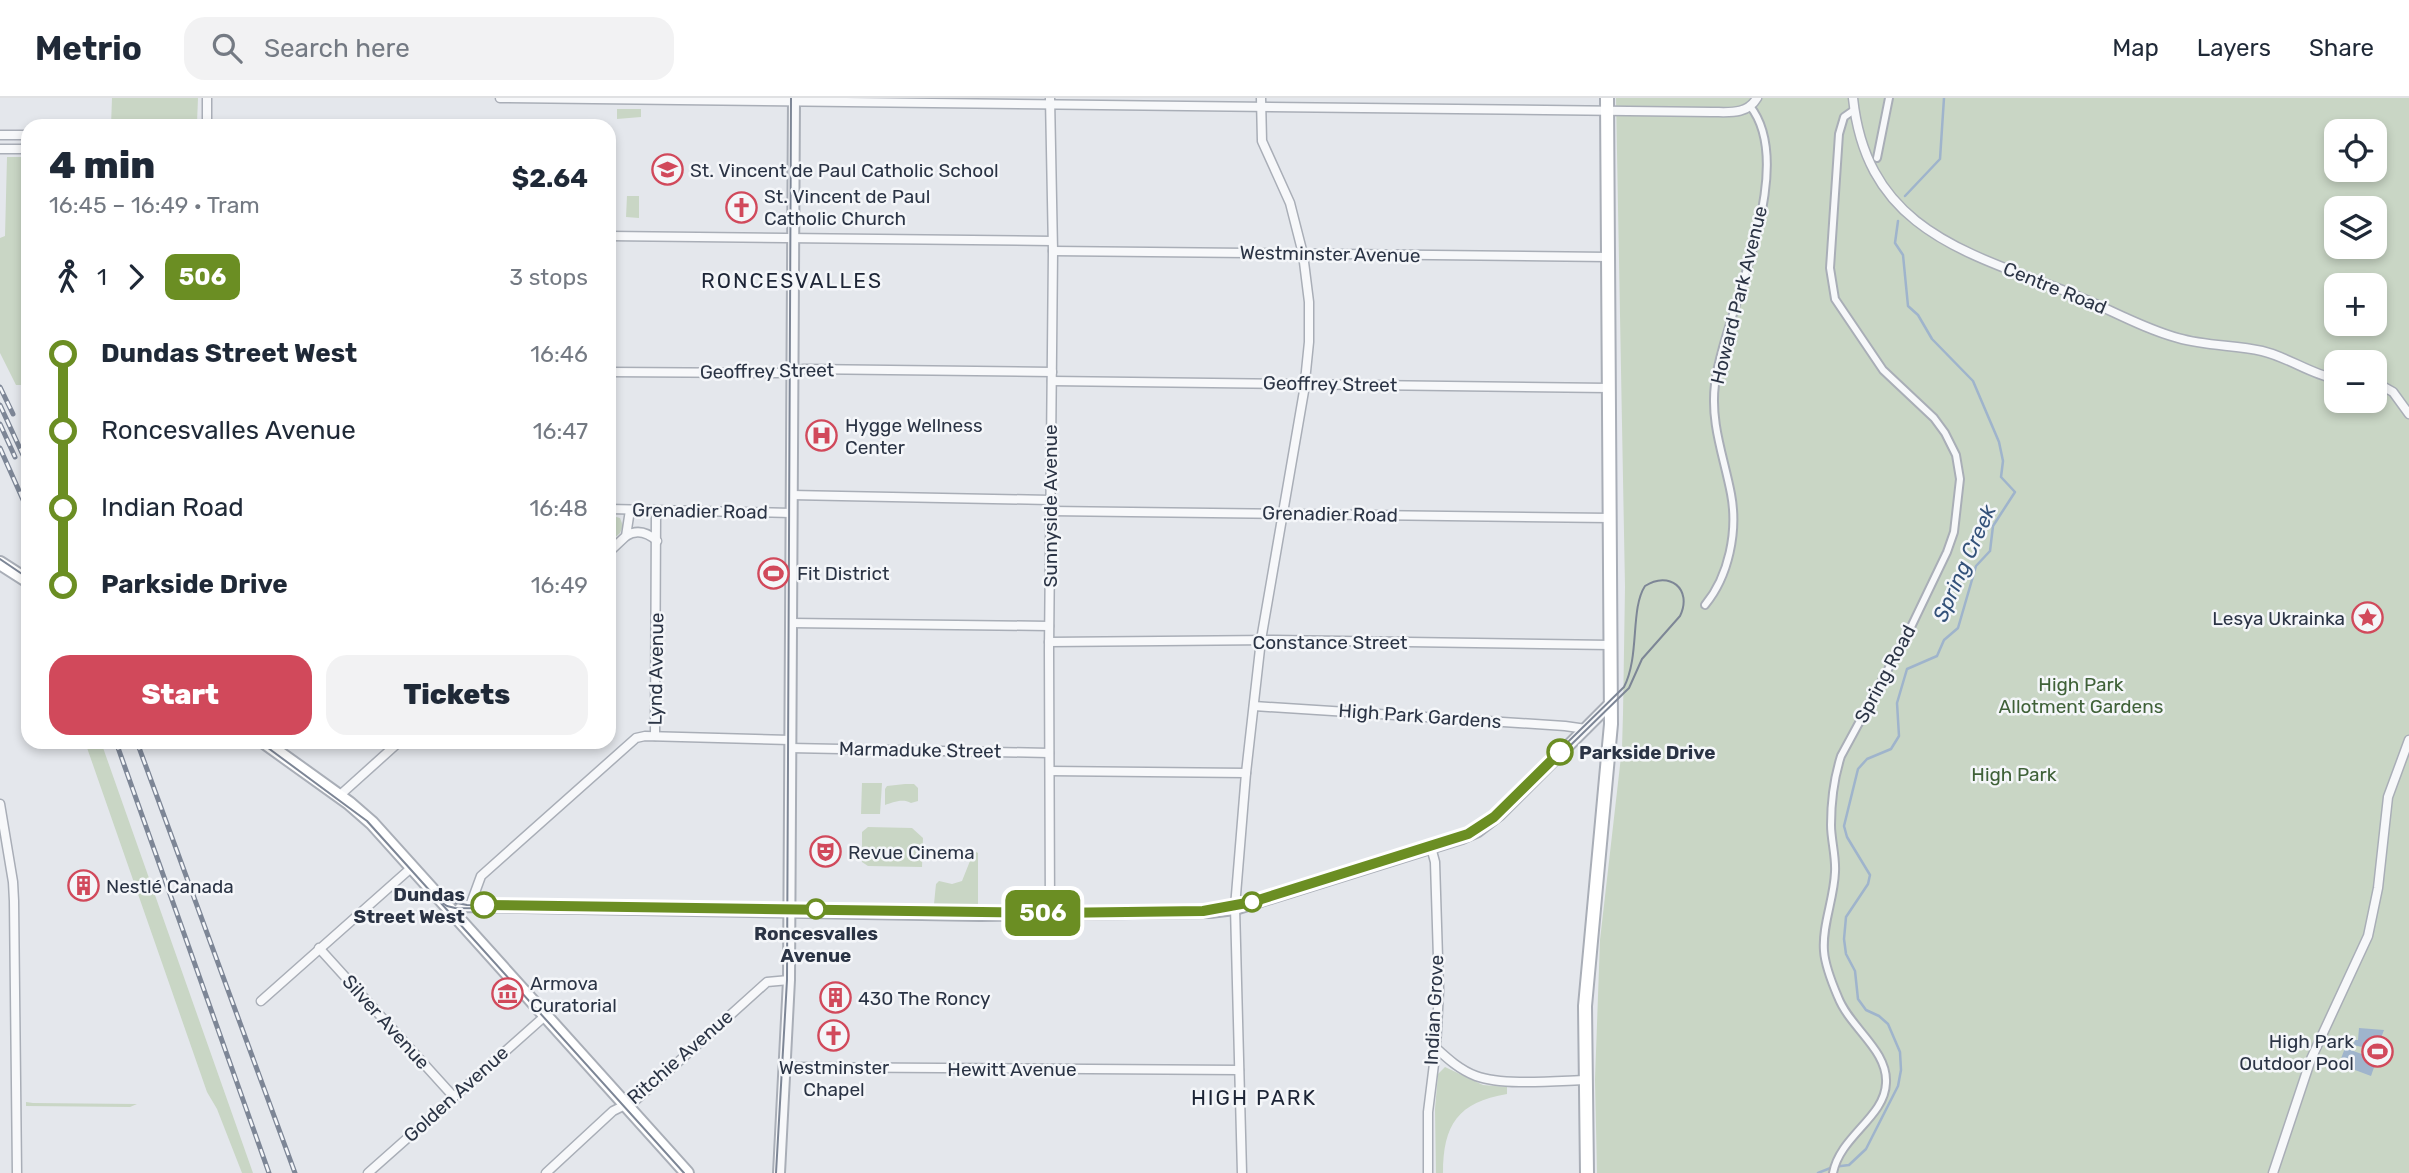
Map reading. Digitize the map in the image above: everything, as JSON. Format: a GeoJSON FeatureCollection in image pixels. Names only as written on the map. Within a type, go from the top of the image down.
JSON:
{"type":"FeatureCollection","features":[{"type":"Feature","properties":{"kind":"main road"},"geometry":{"type":"LineString","coordinates":[[1587,1173],[1585,1006],[1609,754],[1611,703],[1606,105]]}},
{"type":"Feature","properties":{"kind":"main road"},"geometry":{"type":"LineString","coordinates":[[0,563],[21,576]]}},
{"type":"Feature","properties":{"kind":"main road"},"geometry":{"type":"LineString","coordinates":[[274,749],[372,823],[687,1173]]}},
{"type":"Feature","properties":{"kind":"street"},"geometry":{"type":"LineString","coordinates":[[207,98],[207,119]]}},
{"type":"Feature","properties":{"kind":"street"},"geometry":{"type":"LineString","coordinates":[[500,98],[1050,102],[1261,108],[1606,105],[1733,112],[1750,106],[1757,98]]}},
{"type":"Feature","properties":{"kind":"street"},"geometry":{"type":"LineString","coordinates":[[1242,1173],[1235,909],[1246,773],[1261,640],[1305,384],[1310,321],[1303,254],[1290,203],[1262,141],[1261,98]]}},
{"type":"Feature","properties":{"kind":"street","name":"Centre Road"},"geometry":{"type":"LineString","coordinates":[[1853,98],[1867,155],[1891,198],[1911,218],[1946,242],[2162,333],[2190,341],[2265,352],[2324,374]]}},
{"type":"Feature","properties":{"kind":"street"},"geometry":{"type":"LineString","coordinates":[[1877,158],[1889,98]]}},
{"type":"Feature","properties":{"kind":"street"},"geometry":{"type":"LineString","coordinates":[[779,1173],[789,980],[794,100]]}},
{"type":"Feature","properties":{"kind":"street","name":"Sunnyside Avenue"},"geometry":{"type":"LineString","coordinates":[[1050,102],[1053,251],[1049,626],[1050,915]]}},
{"type":"Feature","properties":{"kind":"street","name":"Howard Park Avenue"},"geometry":{"type":"LineString","coordinates":[[1705,605],[1724,575],[1732,521],[1731,495],[1714,421],[1715,382],[1761,216],[1766,187],[1765,143],[1760,125],[1750,106]]}},
{"type":"Feature","properties":{"kind":"street","name":"Spring Road"},"geometry":{"type":"LineString","coordinates":[[1833,1173],[1837,1158],[1873,1114],[1887,1083],[1880,1055],[1854,1026],[1838,999],[1825,956],[1825,934],[1835,873],[1831,826],[1836,772],[1841,756],[1911,626],[1947,552],[1954,532],[1961,479],[1956,455],[1945,432],[1876,361],[1843,313],[1831,286],[1839,134],[1844,117],[1854,110]]}},
{"type":"Feature","properties":{"kind":"street"},"geometry":{"type":"LineString","coordinates":[[0,135],[21,135]]}},
{"type":"Feature","properties":{"kind":"street"},"geometry":{"type":"LineString","coordinates":[[0,149],[21,149]]}},
{"type":"Feature","properties":{"kind":"street"},"geometry":{"type":"LineString","coordinates":[[616,236],[1052,241]]}},
{"type":"Feature","properties":{"kind":"street","name":"Westminster Avenue"},"geometry":{"type":"LineString","coordinates":[[1053,251],[1608,257]]}},
{"type":"Feature","properties":{"kind":"street","name":"Geoffrey Street"},"geometry":{"type":"LineString","coordinates":[[616,372],[777,373],[792,370],[1305,384],[1609,388]]}},
{"type":"Feature","properties":{"kind":"street"},"geometry":{"type":"LineString","coordinates":[[2387,389],[2393,392],[2409,414]]}},
{"type":"Feature","properties":{"kind":"street","name":"Grenadier Road"},"geometry":{"type":"LineString","coordinates":[[791,495],[1050,500]]}},
{"type":"Feature","properties":{"kind":"street","name":"Grenadier Road"},"geometry":{"type":"LineString","coordinates":[[616,509],[791,513]]}},
{"type":"Feature","properties":{"kind":"street"},"geometry":{"type":"LineString","coordinates":[[626,536],[630,510]]}},
{"type":"Feature","properties":{"kind":"street","name":"Lynd Avenue"},"geometry":{"type":"LineString","coordinates":[[470,906],[481,876],[636,738],[655,736],[656,511]]}},
{"type":"Feature","properties":{"kind":"street","name":"Grenadier Road"},"geometry":{"type":"LineString","coordinates":[[1050,511],[1610,517]]}},
{"type":"Feature","properties":{"kind":"street"},"geometry":{"type":"LineString","coordinates":[[616,545],[626,536],[637,531],[648,534],[657,541]]}},
{"type":"Feature","properties":{"kind":"street"},"geometry":{"type":"LineString","coordinates":[[790,623],[1049,626]]}},
{"type":"Feature","properties":{"kind":"street","name":"Constance Street"},"geometry":{"type":"LineString","coordinates":[[1049,642],[1261,640],[1612,645]]}},
{"type":"Feature","properties":{"kind":"street"},"geometry":{"type":"LineString","coordinates":[[455,914],[463,906],[1050,915],[1210,912],[1235,909],[1471,835],[1489,824],[1611,703]]}},
{"type":"Feature","properties":{"kind":"street","name":"High Park Gardens"},"geometry":{"type":"LineString","coordinates":[[1254,706],[1586,729]]}},
{"type":"Feature","properties":{"kind":"street","name":"Marmaduke Street"},"geometry":{"type":"LineString","coordinates":[[655,736],[855,750],[1049,752]]}},
{"type":"Feature","properties":{"kind":"street"},"geometry":{"type":"LineString","coordinates":[[2273,1173],[2311,1059],[2368,936],[2378,888],[2388,797],[2409,740]]}},
{"type":"Feature","properties":{"kind":"street"},"geometry":{"type":"LineString","coordinates":[[339,796],[391,749]]}},
{"type":"Feature","properties":{"kind":"street"},"geometry":{"type":"LineString","coordinates":[[1050,771],[1246,773]]}},
{"type":"Feature","properties":{"kind":"street"},"geometry":{"type":"LineString","coordinates":[[0,804],[14,892],[17,1173]]}},
{"type":"Feature","properties":{"kind":"street","name":"Indian Grove"},"geometry":{"type":"LineString","coordinates":[[1429,1173],[1428,1112],[1436,1048],[1439,990],[1435,862],[1431,847]]}},
{"type":"Feature","properties":{"kind":"street"},"geometry":{"type":"LineString","coordinates":[[261,1001],[411,868]]}},
{"type":"Feature","properties":{"kind":"street","name":"Silver Avenue"},"geometry":{"type":"LineString","coordinates":[[319,948],[453,1096]]}},
{"type":"Feature","properties":{"kind":"street","name":"Ritchie Avenue"},"geometry":{"type":"LineString","coordinates":[[546,1173],[613,1111],[637,1099],[767,982],[789,980]]}},
{"type":"Feature","properties":{"kind":"street","name":"Golden Avenue"},"geometry":{"type":"LineString","coordinates":[[368,1173],[545,1016]]}},
{"type":"Feature","properties":{"kind":"street"},"geometry":{"type":"LineString","coordinates":[[1436,1048],[1454,1064],[1479,1077],[1501,1080],[1586,1080]]}},
{"type":"Feature","properties":{"kind":"street","name":"Hewitt Avenue"},"geometry":{"type":"LineString","coordinates":[[785,1067],[1239,1070]]}},
{"type":"Feature","properties":{"kind":"green space"},"geometry":{"type":"Polygon","coordinates":[[[112,98],[198,98],[197,119],[111,119],[112,98]]]}},
{"type":"Feature","properties":{"kind":"green space","name":"High Park"},"geometry":{"type":"Polygon","coordinates":[[[1616,98],[2409,98],[2409,1173],[1597,1173],[1595,1080],[1600,940],[1622,748],[1625,587],[1616,98]]]}},
{"type":"Feature","properties":{"kind":"green space"},"geometry":{"type":"Polygon","coordinates":[[[617,109],[641,109],[641,117],[617,119],[617,109]]]}},
{"type":"Feature","properties":{"kind":"green space"},"geometry":{"type":"Polygon","coordinates":[[[7,157],[21,157],[21,385],[16,385],[0,353],[0,238],[5,236],[7,157]]]}},
{"type":"Feature","properties":{"kind":"green space"},"geometry":{"type":"Polygon","coordinates":[[[627,196],[639,196],[639,218],[626,217],[627,196]]]}},
{"type":"Feature","properties":{"kind":"green space"},"geometry":{"type":"Polygon","coordinates":[[[616,517],[620,518],[623,526],[616,537],[616,517]]]}},
{"type":"Feature","properties":{"kind":"green space"},"geometry":{"type":"Polygon","coordinates":[[[87,749],[103,749],[253,1173],[242,1173],[217,1109],[207,1092],[87,749]]]}},
{"type":"Feature","properties":{"kind":"green space"},"geometry":{"type":"Polygon","coordinates":[[[862,783],[882,783],[880,814],[861,814],[862,783]]]}},
{"type":"Feature","properties":{"kind":"green space"},"geometry":{"type":"Polygon","coordinates":[[[914,784],[918,788],[918,801],[885,805],[887,786],[914,784]]]}},
{"type":"Feature","properties":{"kind":"green space"},"geometry":{"type":"Polygon","coordinates":[[[868,827],[912,828],[923,838],[922,867],[868,866],[862,862],[862,832],[868,827]]]}},
{"type":"Feature","properties":{"kind":"green space"},"geometry":{"type":"Polygon","coordinates":[[[974,851],[978,853],[978,905],[934,904],[936,884],[939,881],[952,884],[962,881],[974,851]]]}},
{"type":"Feature","properties":{"kind":"green space"},"geometry":{"type":"Polygon","coordinates":[[[1445,1067],[1483,1085],[1507,1087],[1507,1094],[1476,1103],[1457,1118],[1446,1142],[1443,1173],[1436,1173],[1435,1109],[1438,1074],[1445,1067]]]}},
{"type":"Feature","properties":{"kind":"green space"},"geometry":{"type":"Polygon","coordinates":[[[26,1102],[137,1104],[130,1107],[26,1106],[26,1102]]]}},
{"type":"Feature","properties":{"kind":"water","name":"High Park Outdoor Pool"},"geometry":{"type":"Polygon","coordinates":[[[2359,1028],[2384,1030],[2381,1038],[2388,1051],[2384,1059],[2378,1056],[2371,1076],[2339,1064],[2345,1048],[2370,1057],[2362,1047],[2353,1045],[2355,1040],[2358,1040],[2359,1028]]]}},
{"type":"Feature","properties":{"kind":"waterway","name":"Spring Creek"},"geometry":{"type":"LineString","coordinates":[[1905,196],[1940,159],[1944,98]]}},
{"type":"Feature","properties":{"kind":"waterway","name":"Spring Creek"},"geometry":{"type":"LineString","coordinates":[[1818,1173],[1849,1165],[1866,1149],[1898,1086],[1901,1070],[1900,1052],[1888,1024],[1866,1010],[1858,999],[1855,971],[1846,954],[1846,917],[1868,884],[1870,875],[1847,837],[1844,826],[1858,769],[1867,759],[1891,749],[1899,736],[1897,703],[1907,669],[1937,656],[1944,640],[1958,628],[1976,566],[1990,551],[1993,526],[2015,492],[2001,477],[2003,461],[1999,442],[1973,381],[1932,339],[1918,315],[1908,306],[1903,255],[1895,243],[1898,221]]}},
{"type":"Feature","properties":{"kind":"tram line"},"geometry":{"type":"LineString","coordinates":[[776,1173],[787,980],[791,98]]}},
{"type":"Feature","properties":{"kind":"tram line"},"geometry":{"type":"LineString","coordinates":[[0,559],[21,573]]}},
{"type":"Feature","properties":{"kind":"tram line"},"geometry":{"type":"LineString","coordinates":[[434,890],[452,902],[467,905],[1050,913],[1203,911],[1235,907],[1461,836],[1482,826],[1624,687],[1632,661],[1640,596],[1645,586],[1662,580],[1670,581],[1681,590],[1683,598],[1680,616],[1642,659],[1629,688],[1484,830],[1455,843],[1245,909],[1213,914],[1041,917],[455,908],[438,900]]}},
{"type":"Feature","properties":{"kind":"tram line"},"geometry":{"type":"LineString","coordinates":[[269,749],[367,821],[684,1173]]}},
{"type":"Feature","properties":{"kind":"tram line","name":"506"},"geometry":{"type":"LineString","coordinates":[[484,905],[1050,913],[1218,910],[1252,902],[1468,834],[1494,817],[1560,752]]}},
{"type":"Feature","properties":{"kind":"railway"},"geometry":{"type":"LineString","coordinates":[[0,387],[13,414]]}},
{"type":"Feature","properties":{"kind":"railway"},"geometry":{"type":"LineString","coordinates":[[0,405],[21,451]]}},
{"type":"Feature","properties":{"kind":"railway"},"geometry":{"type":"LineString","coordinates":[[0,424],[15,457]]}},
{"type":"Feature","properties":{"kind":"railway"},"geometry":{"type":"LineString","coordinates":[[0,448],[21,495]]}},
{"type":"Feature","properties":{"kind":"railway"},"geometry":{"type":"LineString","coordinates":[[118,749],[269,1173]]}},
{"type":"Feature","properties":{"kind":"railway"},"geometry":{"type":"LineString","coordinates":[[140,749],[295,1173]]}},
{"type":"Feature","properties":{"kind":"place","name":"St. Vincent de Paul Catholic School"},"geometry":{"type":"Point","coordinates":[667,170]}},
{"type":"Feature","properties":{"kind":"place","name":"St. Vincent de Paul Catholic Church"},"geometry":{"type":"Point","coordinates":[741,207]}},
{"type":"Feature","properties":{"kind":"place","name":"Hygge Wellness Center"},"geometry":{"type":"Point","coordinates":[822,436]}},
{"type":"Feature","properties":{"kind":"place","name":"Fit District"},"geometry":{"type":"Point","coordinates":[774,573]}},
{"type":"Feature","properties":{"kind":"place","name":"Lesya Ukrainka"},"geometry":{"type":"Point","coordinates":[2368,618]}},
{"type":"Feature","properties":{"kind":"place","name":"Parkside Drive"},"geometry":{"type":"Point","coordinates":[1560,752]}},
{"type":"Feature","properties":{"kind":"place","name":"Revue Cinema"},"geometry":{"type":"Point","coordinates":[825,852]}},
{"type":"Feature","properties":{"kind":"place","name":"Nestlé Canada"},"geometry":{"type":"Point","coordinates":[83,886]}},
{"type":"Feature","properties":{"kind":"place","name":"Dundas Street West"},"geometry":{"type":"Point","coordinates":[484,905]}},
{"type":"Feature","properties":{"kind":"place","name":"Roncesvalles Avenue"},"geometry":{"type":"Point","coordinates":[816,909]}},
{"type":"Feature","properties":{"kind":"place","name":"Armova Curatorial"},"geometry":{"type":"Point","coordinates":[507,994]}},
{"type":"Feature","properties":{"kind":"place","name":"430 The Roncy"},"geometry":{"type":"Point","coordinates":[835,998]}},
{"type":"Feature","properties":{"kind":"place","name":"Westminster Chapel"},"geometry":{"type":"Point","coordinates":[834,1036]}},
{"type":"Feature","properties":{"kind":"place","name":"High Park Outdoor Pool"},"geometry":{"type":"Point","coordinates":[2377,1052]}},
{"type":"Feature","properties":{"kind":"district","name":"RONCESVALLES"},"geometry":{"type":"Point","coordinates":[792,280]}},
{"type":"Feature","properties":{"kind":"district","name":"HIGH PARK"},"geometry":{"type":"Point","coordinates":[1254,1097]}},
{"type":"Feature","properties":{"kind":"park label","name":"High Park Allotment Gardens"},"geometry":{"type":"Point","coordinates":[2081,695]}}]}
